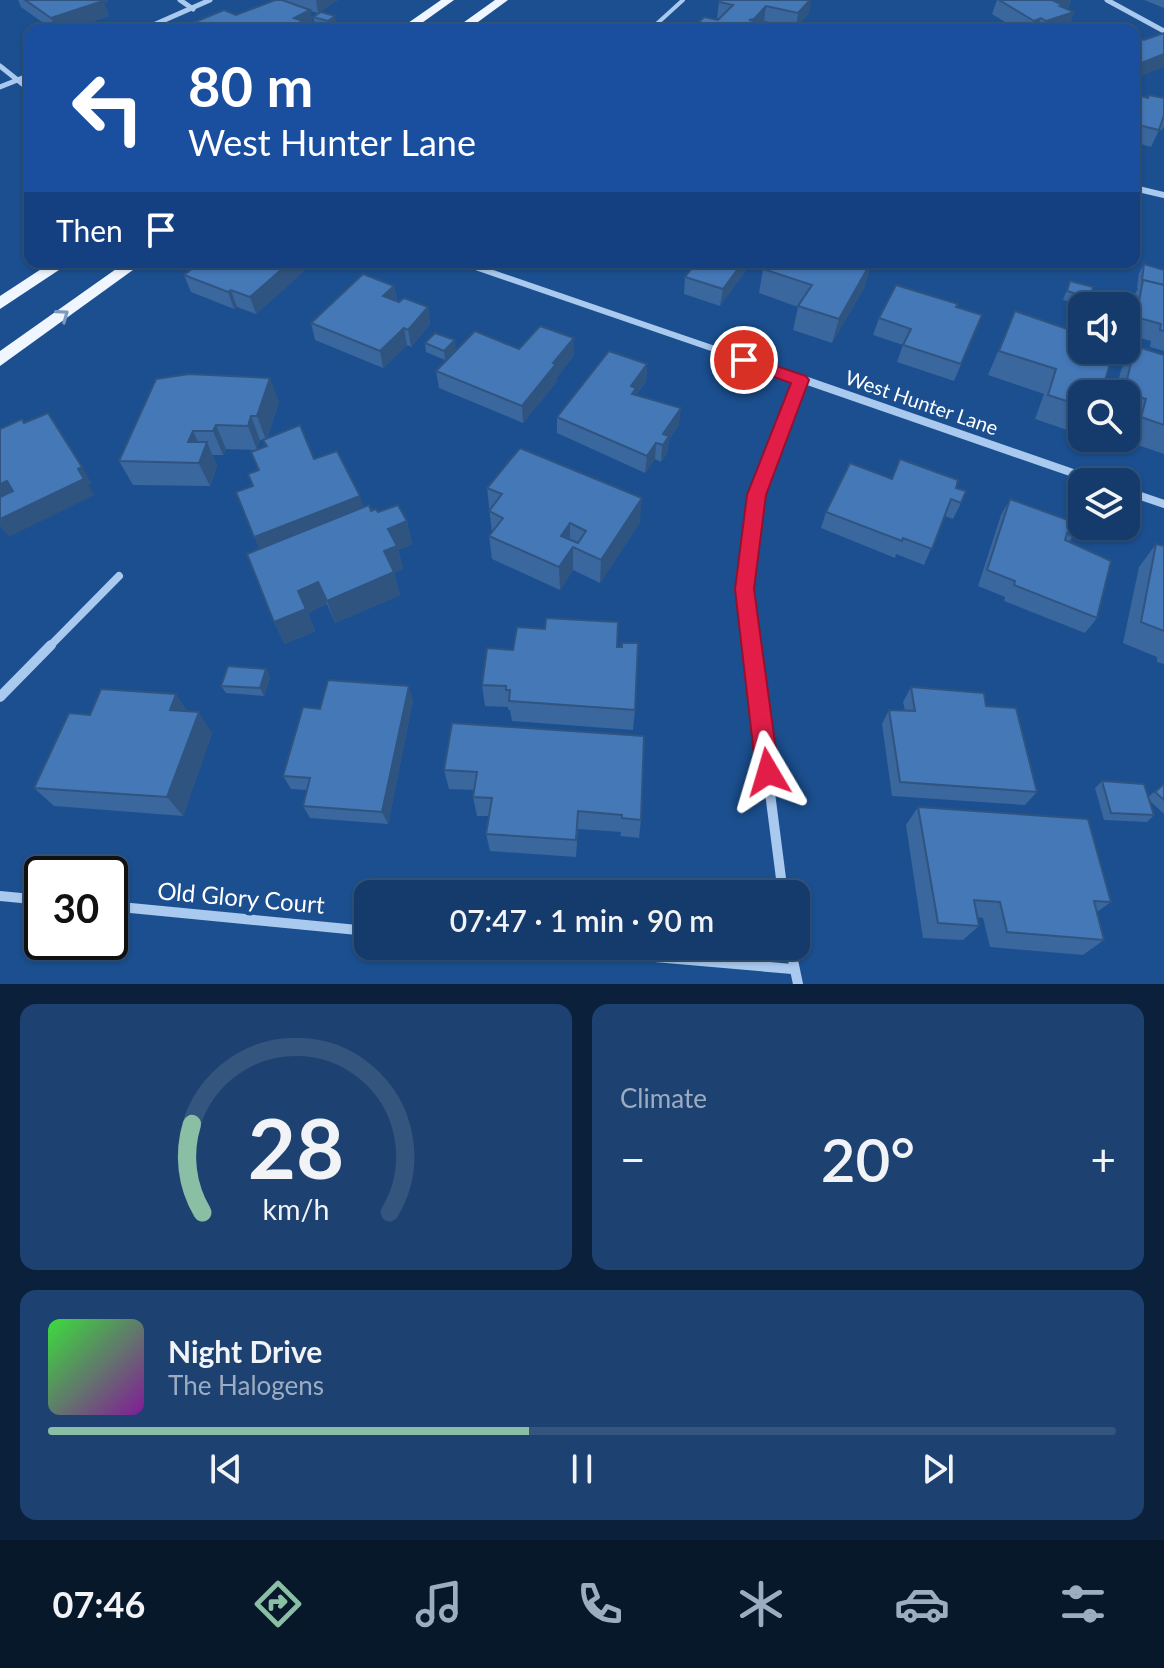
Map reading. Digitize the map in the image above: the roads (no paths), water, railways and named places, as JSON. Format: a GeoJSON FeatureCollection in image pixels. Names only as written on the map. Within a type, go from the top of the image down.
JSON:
{"type":"FeatureCollection","features":[{"type":"Feature","properties":{"kind":"main road"},"geometry":{"type":"LineString","coordinates":[[413,24],[448,0]]}},
{"type":"Feature","properties":{"kind":"main road"},"geometry":{"type":"LineString","coordinates":[[468,24],[502,0]]}},
{"type":"Feature","properties":{"kind":"main road"},"geometry":{"type":"LineString","coordinates":[[0,304],[54,268]]}},
{"type":"Feature","properties":{"kind":"main road"},"geometry":{"type":"LineString","coordinates":[[0,360],[128,268]]}},
{"type":"Feature","properties":{"kind":"street"},"geometry":{"type":"LineString","coordinates":[[180,0],[193,9]]}},
{"type":"Feature","properties":{"kind":"street"},"geometry":{"type":"LineString","coordinates":[[157,24],[210,0]]}},
{"type":"Feature","properties":{"kind":"street"},"geometry":{"type":"LineString","coordinates":[[1107,0],[1164,31]]}},
{"type":"Feature","properties":{"kind":"street"},"geometry":{"type":"LineString","coordinates":[[0,66],[24,86]]}},
{"type":"Feature","properties":{"kind":"street"},"geometry":{"type":"LineString","coordinates":[[0,87],[24,78]]}},
{"type":"Feature","properties":{"kind":"street"},"geometry":{"type":"LineString","coordinates":[[1140,189],[1164,195]]}},
{"type":"Feature","properties":{"kind":"street","name":"West Hunter Lane"},"geometry":{"type":"LineString","coordinates":[[478,268],[1068,471]]}},
{"type":"Feature","properties":{"kind":"street"},"geometry":{"type":"LineString","coordinates":[[781,880],[744,589],[757,495],[801,380]]}},
{"type":"Feature","properties":{"kind":"street"},"geometry":{"type":"LineString","coordinates":[[1140,496],[1164,504]]}},
{"type":"Feature","properties":{"kind":"street"},"geometry":{"type":"LineString","coordinates":[[0,697],[119,576]]}},
{"type":"Feature","properties":{"kind":"street"},"geometry":{"type":"LineString","coordinates":[[0,896],[24,898]]}},
{"type":"Feature","properties":{"kind":"street","name":"Old Glory Court"},"geometry":{"type":"LineString","coordinates":[[128,908],[354,930]]}},
{"type":"Feature","properties":{"kind":"street"},"geometry":{"type":"LineString","coordinates":[[689,960],[792,969]]}},
{"type":"Feature","properties":{"kind":"street"},"geometry":{"type":"LineString","coordinates":[[791,960],[798,984]]}},
{"type":"Feature","properties":{"kind":"lane"},"geometry":{"type":"LineString","coordinates":[[657,24],[683,0]]}}]}
